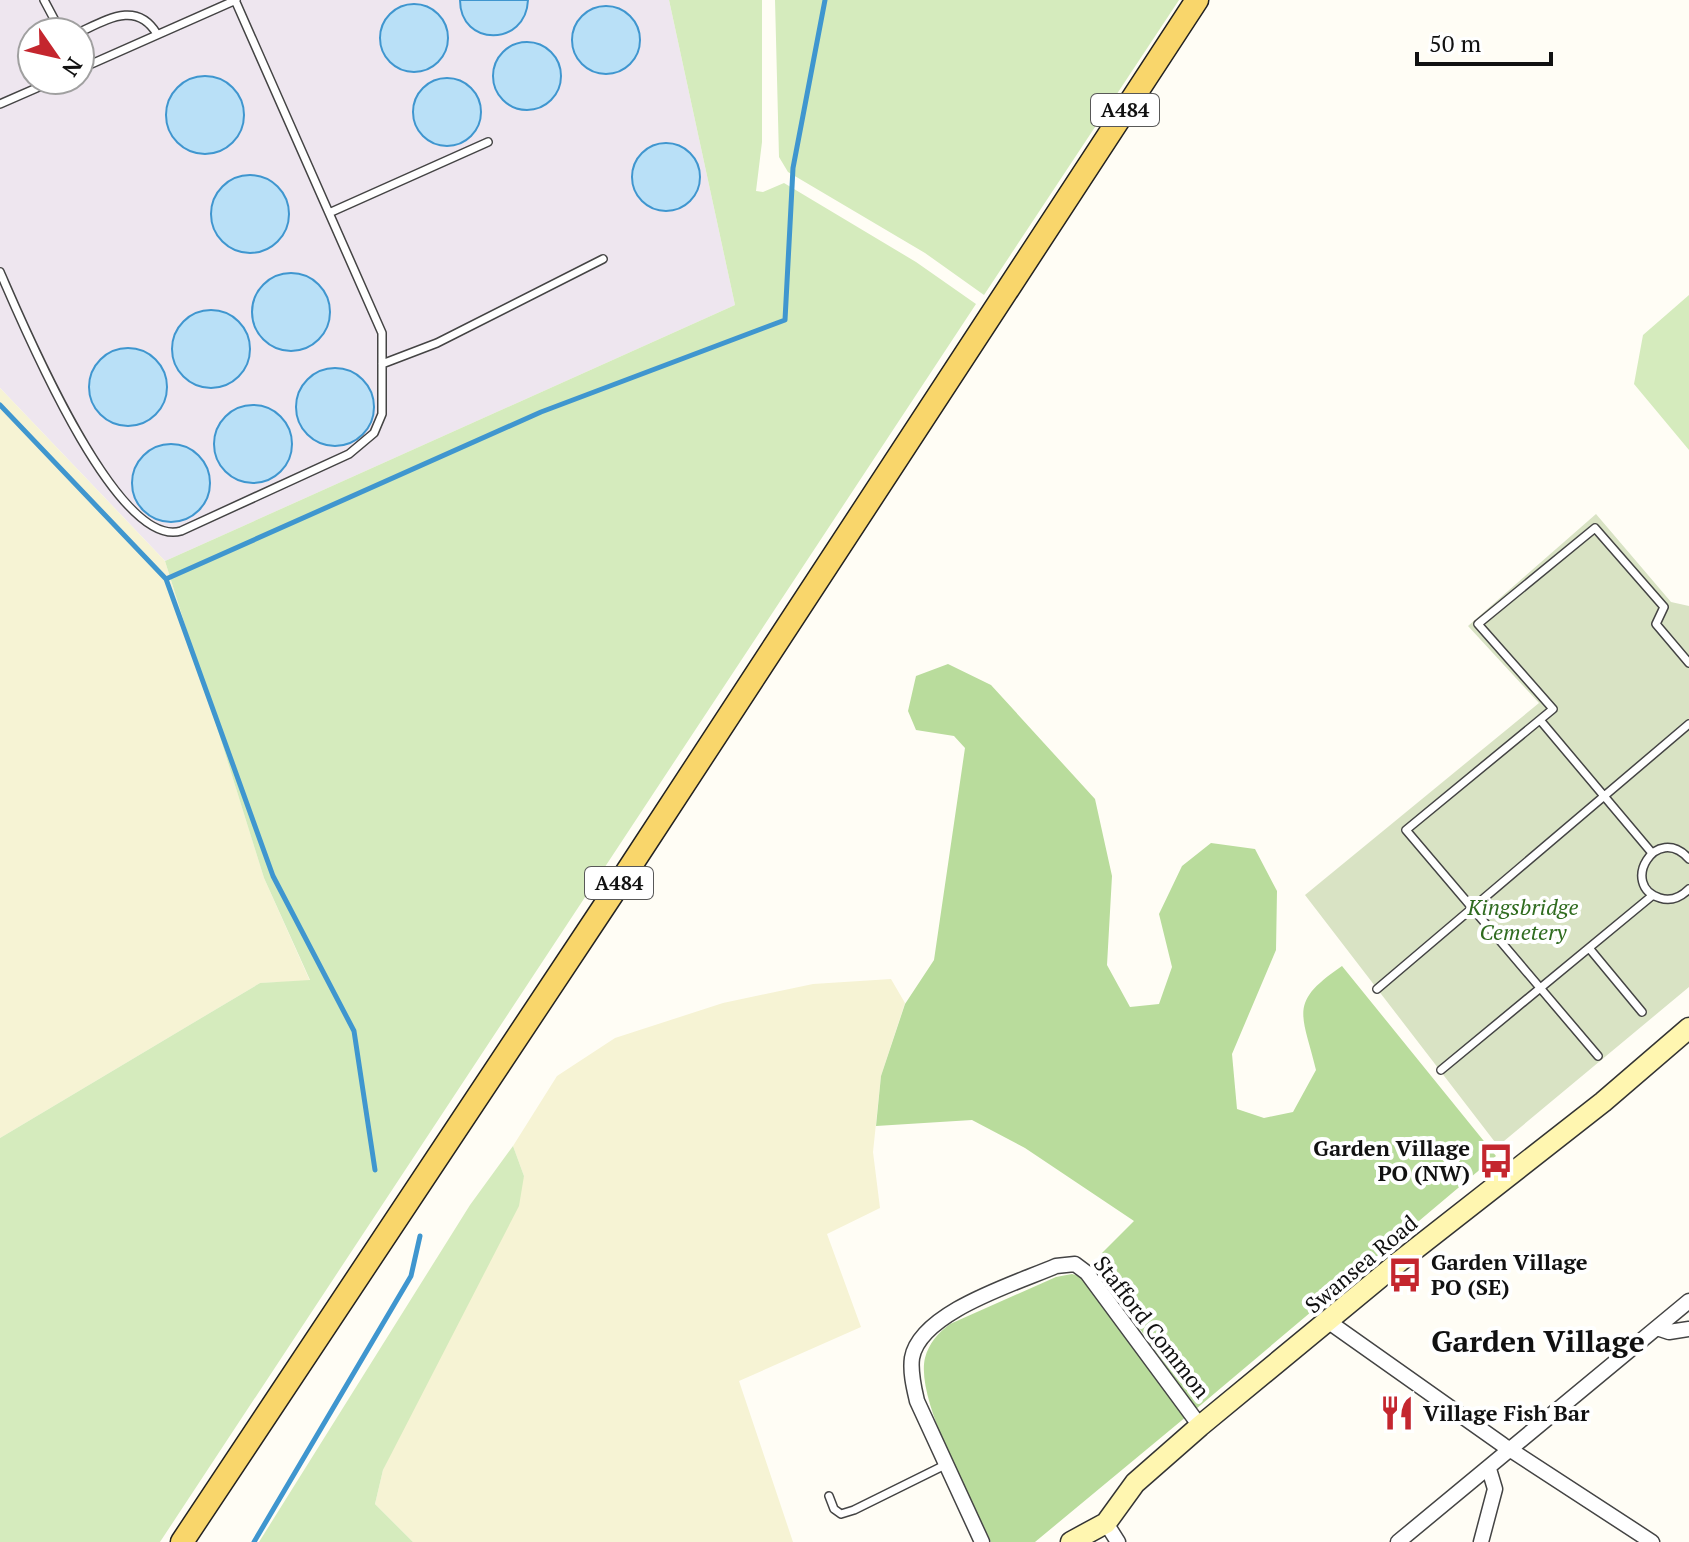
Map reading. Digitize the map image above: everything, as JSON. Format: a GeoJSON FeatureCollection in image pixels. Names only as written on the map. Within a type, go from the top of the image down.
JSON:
{"type":"FeatureCollection","features":[{"type":"Feature","properties":{"kind":"main road","name":"A484"},"geometry":{"type":"LineString","coordinates":[[182,1542],[623,877],[1197,0]]}},
{"type":"Feature","properties":{"kind":"main road","name":"Swansea Road"},"geometry":{"type":"LineString","coordinates":[[1071,1542],[1106,1523],[1135,1483],[1200,1426],[1603,1102],[1689,1028]]}},
{"type":"Feature","properties":{"kind":"street","name":"Stafford Common"},"geometry":{"type":"LineString","coordinates":[[982,1542],[917,1401],[912,1377],[912,1356],[922,1337],[939,1319],[1056,1266],[1075,1264],[1087,1273],[1200,1426]]}},
{"type":"Feature","properties":{"kind":"street"},"geometry":{"type":"LineString","coordinates":[[1398,1542],[1689,1301]]}},
{"type":"Feature","properties":{"kind":"street"},"geometry":{"type":"LineString","coordinates":[[1329,1322],[1356,1345],[1652,1542]]}},
{"type":"Feature","properties":{"kind":"street"},"geometry":{"type":"LineString","coordinates":[[1657,1328],[1669,1332],[1689,1329]]}},
{"type":"Feature","properties":{"kind":"street"},"geometry":{"type":"LineString","coordinates":[[1481,1542],[1495,1489],[1489,1469]]}},
{"type":"Feature","properties":{"kind":"street"},"geometry":{"type":"LineString","coordinates":[[1106,1523],[1118,1542]]}},
{"type":"Feature","properties":{"kind":"lane"},"geometry":{"type":"LineString","coordinates":[[0,272],[52,388],[86,444],[129,509],[161,532],[181,531],[357,449],[374,433],[382,414],[382,333],[236,0],[96,62]]}},
{"type":"Feature","properties":{"kind":"lane"},"geometry":{"type":"LineString","coordinates":[[96,26],[127,13],[144,18],[157,34]]}},
{"type":"Feature","properties":{"kind":"lane"},"geometry":{"type":"LineString","coordinates":[[0,104],[18,96]]}},
{"type":"Feature","properties":{"kind":"lane"},"geometry":{"type":"LineString","coordinates":[[329,213],[488,142]]}},
{"type":"Feature","properties":{"kind":"lane"},"geometry":{"type":"LineString","coordinates":[[382,364],[437,343],[603,259]]}},
{"type":"Feature","properties":{"kind":"lane"},"geometry":{"type":"LineString","coordinates":[[1598,1056],[1406,830],[1553,709],[1478,624],[1595,528],[1664,607],[1656,624],[1689,663]]}},
{"type":"Feature","properties":{"kind":"lane"},"geometry":{"type":"LineString","coordinates":[[1540,720],[1652,853]]}},
{"type":"Feature","properties":{"kind":"lane"},"geometry":{"type":"LineString","coordinates":[[1377,989],[1689,724]]}},
{"type":"Feature","properties":{"kind":"lane"},"geometry":{"type":"LineString","coordinates":[[1688,893],[1672,900],[1653,895],[1643,883],[1642,874],[1643,864],[1652,853],[1670,848],[1689,859]]}},
{"type":"Feature","properties":{"kind":"lane"},"geometry":{"type":"LineString","coordinates":[[1441,1070],[1653,895]]}},
{"type":"Feature","properties":{"kind":"lane"},"geometry":{"type":"LineString","coordinates":[[1589,948],[1642,1012]]}},
{"type":"Feature","properties":{"kind":"lane"},"geometry":{"type":"LineString","coordinates":[[829,1496],[834,1509],[841,1514],[945,1465]]}},
{"type":"Feature","properties":{"kind":"shaded area"},"geometry":{"type":"Polygon","coordinates":[[[0,0],[669,0],[735,305],[165,561],[0,388],[0,0]]]}},
{"type":"Feature","properties":{"kind":"shaded area"},"geometry":{"type":"Polygon","coordinates":[[[0,388],[165,561],[264,878],[310,981],[260,983],[0,1138],[0,388]]]}},
{"type":"Feature","properties":{"kind":"shaded area"},"geometry":{"type":"Polygon","coordinates":[[[891,979],[905,1003],[881,1076],[873,1152],[880,1208],[827,1234],[861,1327],[739,1381],[793,1542],[413,1542],[375,1504],[383,1470],[524,1176],[513,1146],[557,1076],[615,1038],[723,1003],[813,984],[891,979]]]}},
{"type":"Feature","properties":{"kind":"green space"},"geometry":{"type":"Polygon","coordinates":[[[669,0],[762,0],[762,142],[756,191],[763,192],[784,183],[916,262],[976,304],[160,1542],[0,1542],[0,1138],[260,983],[310,980],[264,878],[165,561],[735,305],[669,0]]]}},
{"type":"Feature","properties":{"kind":"green space"},"geometry":{"type":"Polygon","coordinates":[[[775,0],[1179,0],[984,295],[925,253],[788,172],[779,157],[775,0]]]}},
{"type":"Feature","properties":{"kind":"green space"},"geometry":{"type":"Polygon","coordinates":[[[1689,295],[1689,450],[1634,384],[1643,335],[1689,295]]]}},
{"type":"Feature","properties":{"kind":"green space","name":"Kingsbridge Cemetery"},"geometry":{"type":"Polygon","coordinates":[[[1596,514],[1671,602],[1689,606],[1689,987],[1498,1146],[1305,895],[1539,703],[1468,626],[1596,514]]]}},
{"type":"Feature","properties":{"kind":"green space"},"geometry":{"type":"Polygon","coordinates":[[[948,664],[991,685],[1095,799],[1112,876],[1107,965],[1130,1007],[1159,1004],[1172,967],[1159,914],[1182,866],[1211,843],[1255,849],[1277,891],[1276,950],[1232,1054],[1237,1109],[1264,1118],[1293,1112],[1316,1070],[1304,1021],[1306,1000],[1313,990],[1342,966],[1496,1156],[1196,1409],[1100,1272],[1102,1253],[1134,1221],[1025,1148],[972,1120],[876,1126],[881,1076],[905,1004],[934,960],[965,748],[954,736],[916,730],[908,711],[916,676],[948,664]]]}},
{"type":"Feature","properties":{"kind":"green space"},"geometry":{"type":"Polygon","coordinates":[[[513,1146],[524,1176],[519,1206],[383,1470],[375,1504],[413,1542],[259,1542],[470,1205],[513,1146]]]}},
{"type":"Feature","properties":{"kind":"green space"},"geometry":{"type":"Polygon","coordinates":[[[1072,1274],[1085,1278],[1187,1416],[1035,1542],[991,1542],[936,1424],[924,1376],[925,1358],[934,1339],[950,1324],[1056,1277],[1072,1274]]]}},
{"type":"Feature","properties":{"kind":"water"},"geometry":{"type":"Polygon","coordinates":[[[460,0],[528,0],[525,15],[517,26],[506,33],[493,35],[481,33],[470,26],[463,15],[460,0]]]}},
{"type":"Feature","properties":{"kind":"water"},"geometry":{"type":"Polygon","coordinates":[[[414,4],[427,6],[438,14],[446,25],[446,51],[438,62],[427,70],[414,72],[401,70],[390,62],[382,51],[380,38],[382,25],[390,14],[401,6],[414,4]]]}},
{"type":"Feature","properties":{"kind":"water"},"geometry":{"type":"Polygon","coordinates":[[[606,6],[619,8],[630,16],[638,27],[638,53],[630,64],[619,72],[606,74],[593,72],[582,64],[574,53],[572,40],[574,27],[582,16],[593,8],[606,6]]]}},
{"type":"Feature","properties":{"kind":"water"},"geometry":{"type":"Polygon","coordinates":[[[534,42],[555,57],[561,76],[559,89],[551,100],[534,110],[520,110],[503,100],[495,89],[493,69],[503,52],[514,44],[534,42]]]}},
{"type":"Feature","properties":{"kind":"water"},"geometry":{"type":"Polygon","coordinates":[[[197,76],[213,76],[227,82],[238,93],[244,115],[238,137],[227,148],[213,154],[197,154],[183,148],[172,137],[166,123],[166,107],[172,93],[183,82],[197,76]]]}},
{"type":"Feature","properties":{"kind":"water"},"geometry":{"type":"Polygon","coordinates":[[[447,78],[460,80],[471,88],[479,99],[479,125],[471,136],[460,144],[447,146],[434,144],[423,136],[415,125],[413,112],[415,99],[423,88],[434,80],[447,78]]]}},
{"type":"Feature","properties":{"kind":"water"},"geometry":{"type":"Polygon","coordinates":[[[673,143],[694,158],[700,177],[698,190],[690,201],[673,211],[659,211],[642,201],[634,190],[632,170],[642,153],[653,145],[673,143]]]}},
{"type":"Feature","properties":{"kind":"water"},"geometry":{"type":"Polygon","coordinates":[[[242,175],[258,175],[272,181],[283,192],[289,214],[283,236],[272,247],[258,253],[242,253],[228,247],[217,236],[211,222],[211,206],[217,192],[228,181],[242,175]]]}},
{"type":"Feature","properties":{"kind":"water"},"geometry":{"type":"Polygon","coordinates":[[[283,273],[299,273],[313,279],[324,290],[330,312],[324,334],[313,345],[299,351],[283,351],[269,345],[258,334],[252,320],[252,304],[258,290],[269,279],[283,273]]]}},
{"type":"Feature","properties":{"kind":"water"},"geometry":{"type":"Polygon","coordinates":[[[203,310],[219,310],[233,316],[244,327],[250,349],[244,371],[233,382],[219,388],[203,388],[189,382],[178,371],[172,357],[172,341],[178,327],[189,316],[203,310]]]}},
{"type":"Feature","properties":{"kind":"water"},"geometry":{"type":"Polygon","coordinates":[[[120,348],[136,348],[150,354],[161,365],[167,387],[161,409],[150,420],[136,426],[120,426],[106,420],[95,409],[89,395],[89,379],[95,365],[106,354],[120,348]]]}},
{"type":"Feature","properties":{"kind":"water"},"geometry":{"type":"Polygon","coordinates":[[[327,368],[343,368],[357,374],[368,385],[374,407],[368,429],[357,440],[343,446],[327,446],[313,440],[302,429],[296,415],[296,399],[302,385],[313,374],[327,368]]]}},
{"type":"Feature","properties":{"kind":"water"},"geometry":{"type":"Polygon","coordinates":[[[245,405],[261,405],[275,411],[286,422],[292,444],[286,466],[275,477],[261,483],[245,483],[231,477],[220,466],[214,452],[214,436],[220,422],[231,411],[245,405]]]}},
{"type":"Feature","properties":{"kind":"water"},"geometry":{"type":"Polygon","coordinates":[[[163,444],[179,444],[193,450],[204,461],[210,483],[204,505],[193,516],[179,522],[163,522],[149,516],[138,505],[132,491],[132,475],[138,461],[149,450],[163,444]]]}},
{"type":"Feature","properties":{"kind":"waterway"},"geometry":{"type":"LineString","coordinates":[[166,579],[541,412],[785,320],[793,168],[825,0]]}},
{"type":"Feature","properties":{"kind":"waterway"},"geometry":{"type":"LineString","coordinates":[[0,405],[166,579],[273,876],[354,1031],[375,1170]]}},
{"type":"Feature","properties":{"kind":"waterway"},"geometry":{"type":"LineString","coordinates":[[254,1542],[411,1276],[420,1236]]}},
{"type":"Feature","properties":{"kind":"place","name":"Garden Village PO (NW)"},"geometry":{"type":"Point","coordinates":[1496,1161]}},
{"type":"Feature","properties":{"kind":"place","name":"Garden Village PO (SE)"},"geometry":{"type":"Point","coordinates":[1405,1275]}},
{"type":"Feature","properties":{"kind":"place","name":"Village Fish Bar"},"geometry":{"type":"Point","coordinates":[1397,1413]}},
{"type":"Feature","properties":{"kind":"district","name":"Garden Village"},"geometry":{"type":"Point","coordinates":[1538,1342]}}]}
